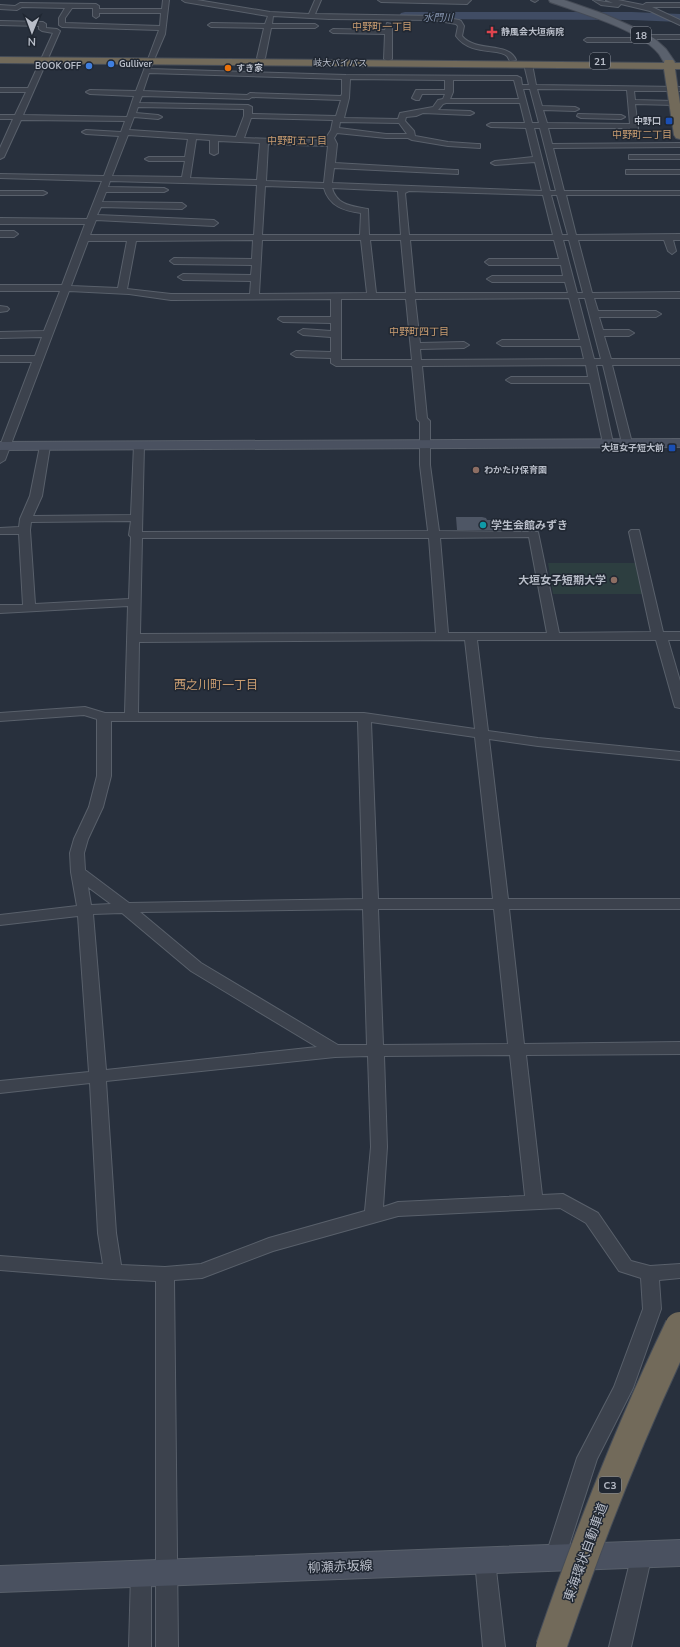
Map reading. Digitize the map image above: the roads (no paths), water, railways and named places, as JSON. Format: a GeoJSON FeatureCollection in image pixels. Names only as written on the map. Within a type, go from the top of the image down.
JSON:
{"type":"FeatureCollection","features":[{"type":"Feature","properties":{"kind":"highway","name":"岐大バイパス"},"geometry":{"type":"LineString","coordinates":[[0,56],[150,63],[261,60],[675,64]]}},
{"type":"Feature","properties":{"kind":"highway","name":"岐大バイパス"},"geometry":{"type":"LineString","coordinates":[[0,60],[45,58]]}},
{"type":"Feature","properties":{"kind":"highway"},"geometry":{"type":"LineString","coordinates":[[675,64],[676,89],[674,103],[680,136]]}},
{"type":"Feature","properties":{"kind":"highway","name":"東海環状自動車道"},"geometry":{"type":"LineString","coordinates":[[551,1647],[567,1599],[617,1466],[680,1327]]}},
{"type":"Feature","properties":{"kind":"main road","name":"18"},"geometry":{"type":"LineString","coordinates":[[554,0],[601,17],[647,38],[663,50],[675,64]]}},
{"type":"Feature","properties":{"kind":"street"},"geometry":{"type":"LineString","coordinates":[[0,460],[3,446],[48,334],[131,110],[139,94],[162,34],[166,0]]}},
{"type":"Feature","properties":{"kind":"street"},"geometry":{"type":"LineString","coordinates":[[185,0],[269,23],[315,33]]}},
{"type":"Feature","properties":{"kind":"street"},"geometry":{"type":"LineString","coordinates":[[277,7],[313,12],[318,0]]}},
{"type":"Feature","properties":{"kind":"street"},"geometry":{"type":"LineString","coordinates":[[381,0],[459,2],[467,2],[468,0]]}},
{"type":"Feature","properties":{"kind":"street"},"geometry":{"type":"LineString","coordinates":[[596,0],[603,4],[667,3],[680,5]]}},
{"type":"Feature","properties":{"kind":"street"},"geometry":{"type":"LineString","coordinates":[[609,0],[652,9],[680,23]]}},
{"type":"Feature","properties":{"kind":"street"},"geometry":{"type":"LineString","coordinates":[[0,7],[17,8],[20,5],[96,6],[94,27]]}},
{"type":"Feature","properties":{"kind":"street"},"geometry":{"type":"LineString","coordinates":[[70,6],[62,18],[62,25],[163,28]]}},
{"type":"Feature","properties":{"kind":"street"},"geometry":{"type":"LineString","coordinates":[[96,11],[165,11]]}},
{"type":"Feature","properties":{"kind":"street"},"geometry":{"type":"LineString","coordinates":[[211,25],[269,23],[329,17],[434,18],[459,22],[461,26],[459,36],[461,40],[468,44],[506,52],[518,63],[526,87],[538,108],[538,160],[554,194],[565,237],[564,262],[569,279],[593,314],[599,334],[599,362],[618,443]]}},
{"type":"Feature","properties":{"kind":"street"},"geometry":{"type":"LineString","coordinates":[[384,86],[388,61],[390,17]]}},
{"type":"Feature","properties":{"kind":"street"},"geometry":{"type":"LineString","coordinates":[[219,19],[322,26]]}},
{"type":"Feature","properties":{"kind":"street"},"geometry":{"type":"LineString","coordinates":[[0,23],[43,24],[42,29],[57,31],[20,114],[11,126],[0,157]]}},
{"type":"Feature","properties":{"kind":"street"},"geometry":{"type":"LineString","coordinates":[[237,33],[269,23]]}},
{"type":"Feature","properties":{"kind":"street"},"geometry":{"type":"LineString","coordinates":[[239,140],[248,116],[250,96],[257,81],[269,23]]}},
{"type":"Feature","properties":{"kind":"street"},"geometry":{"type":"LineString","coordinates":[[333,31],[389,32]]}},
{"type":"Feature","properties":{"kind":"street"},"geometry":{"type":"LineString","coordinates":[[588,40],[680,37]]}},
{"type":"Feature","properties":{"kind":"street"},"geometry":{"type":"LineString","coordinates":[[150,63],[257,81],[346,77],[517,78],[526,87],[676,89]]}},
{"type":"Feature","properties":{"kind":"street"},"geometry":{"type":"LineString","coordinates":[[517,78],[518,63]]}},
{"type":"Feature","properties":{"kind":"street"},"geometry":{"type":"LineString","coordinates":[[346,77],[342,88],[345,98],[339,119],[336,121],[335,130],[330,138],[333,144],[332,165],[328,185],[333,200],[348,209],[365,211],[364,230],[372,296]]}},
{"type":"Feature","properties":{"kind":"street"},"geometry":{"type":"LineString","coordinates":[[446,100],[449,92],[449,78]]}},
{"type":"Feature","properties":{"kind":"street"},"geometry":{"type":"LineString","coordinates":[[526,87],[523,101],[550,150],[554,194],[581,296],[585,343],[599,362]]}},
{"type":"Feature","properties":{"kind":"street"},"geometry":{"type":"LineString","coordinates":[[630,88],[637,146]]}},
{"type":"Feature","properties":{"kind":"street"},"geometry":{"type":"LineString","coordinates":[[0,90],[29,94]]}},
{"type":"Feature","properties":{"kind":"street"},"geometry":{"type":"LineString","coordinates":[[90,92],[345,98]]}},
{"type":"Feature","properties":{"kind":"street"},"geometry":{"type":"LineString","coordinates":[[416,98],[419,92],[449,92]]}},
{"type":"Feature","properties":{"kind":"street"},"geometry":{"type":"LineString","coordinates":[[0,97],[29,94]]}},
{"type":"Feature","properties":{"kind":"street"},"geometry":{"type":"LineString","coordinates":[[248,116],[339,119],[402,118],[416,114],[420,111],[435,109],[441,102],[446,100],[523,101]]}},
{"type":"Feature","properties":{"kind":"street"},"geometry":{"type":"LineString","coordinates":[[632,102],[674,103]]}},
{"type":"Feature","properties":{"kind":"street"},"geometry":{"type":"LineString","coordinates":[[403,105],[402,118],[410,131],[411,136]]}},
{"type":"Feature","properties":{"kind":"street"},"geometry":{"type":"LineString","coordinates":[[0,117],[20,114],[248,107]]}},
{"type":"Feature","properties":{"kind":"street"},"geometry":{"type":"LineString","coordinates":[[538,108],[576,109]]}},
{"type":"Feature","properties":{"kind":"street"},"geometry":{"type":"LineString","coordinates":[[0,110],[20,114]]}},
{"type":"Feature","properties":{"kind":"street"},"geometry":{"type":"LineString","coordinates":[[131,110],[158,117]]}},
{"type":"Feature","properties":{"kind":"street"},"geometry":{"type":"LineString","coordinates":[[420,111],[470,113]]}},
{"type":"Feature","properties":{"kind":"street"},"geometry":{"type":"LineString","coordinates":[[581,116],[633,117]]}},
{"type":"Feature","properties":{"kind":"street"},"geometry":{"type":"LineString","coordinates":[[491,125],[512,123],[538,126],[634,130]]}},
{"type":"Feature","properties":{"kind":"street"},"geometry":{"type":"LineString","coordinates":[[335,130],[386,136],[411,136],[412,138],[448,144],[477,146]]}},
{"type":"Feature","properties":{"kind":"street"},"geometry":{"type":"LineString","coordinates":[[85,135],[192,137],[264,142],[333,144]]}},
{"type":"Feature","properties":{"kind":"street"},"geometry":{"type":"LineString","coordinates":[[186,180],[192,137]]}},
{"type":"Feature","properties":{"kind":"street"},"geometry":{"type":"LineString","coordinates":[[214,139],[214,153]]}},
{"type":"Feature","properties":{"kind":"street"},"geometry":{"type":"LineString","coordinates":[[254,297],[260,183],[264,142]]}},
{"type":"Feature","properties":{"kind":"street"},"geometry":{"type":"LineString","coordinates":[[550,150],[680,145]]}},
{"type":"Feature","properties":{"kind":"street"},"geometry":{"type":"LineString","coordinates":[[550,150],[592,154]]}},
{"type":"Feature","properties":{"kind":"street"},"geometry":{"type":"LineString","coordinates":[[632,156],[680,157]]}},
{"type":"Feature","properties":{"kind":"street"},"geometry":{"type":"LineString","coordinates":[[149,159],[189,159]]}},
{"type":"Feature","properties":{"kind":"street"},"geometry":{"type":"LineString","coordinates":[[495,163],[538,160]]}},
{"type":"Feature","properties":{"kind":"street"},"geometry":{"type":"LineString","coordinates":[[332,165],[412,182],[455,172]]}},
{"type":"Feature","properties":{"kind":"street"},"geometry":{"type":"LineString","coordinates":[[629,172],[680,172]]}},
{"type":"Feature","properties":{"kind":"street"},"geometry":{"type":"LineString","coordinates":[[0,176],[328,185],[412,182],[554,194],[680,193]]}},
{"type":"Feature","properties":{"kind":"street"},"geometry":{"type":"LineString","coordinates":[[412,182],[402,192],[405,238],[418,362],[422,419],[425,421],[425,465],[434,534],[442,637]]}},
{"type":"Feature","properties":{"kind":"street"},"geometry":{"type":"LineString","coordinates":[[103,189],[164,190]]}},
{"type":"Feature","properties":{"kind":"street"},"geometry":{"type":"LineString","coordinates":[[0,193],[43,193]]}},
{"type":"Feature","properties":{"kind":"street"},"geometry":{"type":"LineString","coordinates":[[0,202],[20,202]]}},
{"type":"Feature","properties":{"kind":"street"},"geometry":{"type":"LineString","coordinates":[[97,204],[182,206]]}},
{"type":"Feature","properties":{"kind":"street"},"geometry":{"type":"LineString","coordinates":[[0,221],[91,219],[214,223]]}},
{"type":"Feature","properties":{"kind":"street"},"geometry":{"type":"LineString","coordinates":[[0,234],[14,234]]}},
{"type":"Feature","properties":{"kind":"street"},"geometry":{"type":"LineString","coordinates":[[668,237],[672,251]]}},
{"type":"Feature","properties":{"kind":"street"},"geometry":{"type":"LineString","coordinates":[[175,253],[257,238],[680,237]]}},
{"type":"Feature","properties":{"kind":"street"},"geometry":{"type":"LineString","coordinates":[[84,238],[132,238],[175,253],[256,262]]}},
{"type":"Feature","properties":{"kind":"street"},"geometry":{"type":"LineString","coordinates":[[122,291],[132,238]]}},
{"type":"Feature","properties":{"kind":"street"},"geometry":{"type":"LineString","coordinates":[[489,262],[564,262]]}},
{"type":"Feature","properties":{"kind":"street"},"geometry":{"type":"LineString","coordinates":[[183,277],[255,278]]}},
{"type":"Feature","properties":{"kind":"street"},"geometry":{"type":"LineString","coordinates":[[492,279],[569,279]]}},
{"type":"Feature","properties":{"kind":"street"},"geometry":{"type":"LineString","coordinates":[[0,288],[65,288],[122,291],[172,297],[680,295]]}},
{"type":"Feature","properties":{"kind":"street"},"geometry":{"type":"LineString","coordinates":[[336,297],[336,363],[680,362]]}},
{"type":"Feature","properties":{"kind":"street"},"geometry":{"type":"LineString","coordinates":[[593,314],[656,314]]}},
{"type":"Feature","properties":{"kind":"street"},"geometry":{"type":"LineString","coordinates":[[283,319],[336,320]]}},
{"type":"Feature","properties":{"kind":"street"},"geometry":{"type":"LineString","coordinates":[[303,332],[336,334]]}},
{"type":"Feature","properties":{"kind":"street"},"geometry":{"type":"LineString","coordinates":[[599,334],[629,333]]}},
{"type":"Feature","properties":{"kind":"street"},"geometry":{"type":"LineString","coordinates":[[0,335],[48,334]]}},
{"type":"Feature","properties":{"kind":"street"},"geometry":{"type":"LineString","coordinates":[[502,343],[585,343]]}},
{"type":"Feature","properties":{"kind":"street"},"geometry":{"type":"LineString","coordinates":[[416,346],[464,345]]}},
{"type":"Feature","properties":{"kind":"street"},"geometry":{"type":"LineString","coordinates":[[296,354],[336,355]]}},
{"type":"Feature","properties":{"kind":"street"},"geometry":{"type":"LineString","coordinates":[[0,359],[38,359]]}},
{"type":"Feature","properties":{"kind":"street"},"geometry":{"type":"LineString","coordinates":[[599,362],[594,380],[618,443]]}},
{"type":"Feature","properties":{"kind":"street"},"geometry":{"type":"LineString","coordinates":[[511,380],[594,380]]}},
{"type":"Feature","properties":{"kind":"street"},"geometry":{"type":"LineString","coordinates":[[3,446],[680,443]]}},
{"type":"Feature","properties":{"kind":"street"},"geometry":{"type":"LineString","coordinates":[[29,608],[25,525],[36,496],[45,446]]}},
{"type":"Feature","properties":{"kind":"street"},"geometry":{"type":"LineString","coordinates":[[130,717],[134,638],[135,535],[139,446]]}},
{"type":"Feature","properties":{"kind":"street"},"geometry":{"type":"LineString","coordinates":[[0,530],[25,525],[136,518]]}},
{"type":"Feature","properties":{"kind":"street"},"geometry":{"type":"LineString","coordinates":[[635,532],[671,637],[680,704]]}},
{"type":"Feature","properties":{"kind":"street"},"geometry":{"type":"LineString","coordinates":[[135,535],[534,534],[554,637]]}},
{"type":"Feature","properties":{"kind":"street"},"geometry":{"type":"LineString","coordinates":[[0,609],[134,602]]}},
{"type":"Feature","properties":{"kind":"street"},"geometry":{"type":"LineString","coordinates":[[134,638],[671,637]]}},
{"type":"Feature","properties":{"kind":"street"},"geometry":{"type":"LineString","coordinates":[[471,638],[534,1202]]}},
{"type":"Feature","properties":{"kind":"street"},"geometry":{"type":"LineString","coordinates":[[0,717],[85,711],[104,717],[364,717],[482,735],[680,756]]}},
{"type":"Feature","properties":{"kind":"street"},"geometry":{"type":"LineString","coordinates":[[104,717],[104,776],[96,807],[77,853],[78,872],[85,910],[98,1077],[107,1234],[113,1272]]}},
{"type":"Feature","properties":{"kind":"street"},"geometry":{"type":"LineString","coordinates":[[364,717],[369,904],[379,1147],[372,1216]]}},
{"type":"Feature","properties":{"kind":"street"},"geometry":{"type":"LineString","coordinates":[[78,872],[126,908],[196,967],[334,1051]]}},
{"type":"Feature","properties":{"kind":"street"},"geometry":{"type":"LineString","coordinates":[[0,920],[85,910],[126,908],[369,904],[680,904]]}},
{"type":"Feature","properties":{"kind":"street"},"geometry":{"type":"LineString","coordinates":[[0,1088],[334,1051],[680,1048]]}},
{"type":"Feature","properties":{"kind":"street"},"geometry":{"type":"LineString","coordinates":[[0,1263],[113,1272],[165,1274],[202,1271],[269,1245],[398,1209],[563,1201],[592,1218],[625,1266],[650,1273],[680,1271]]}},
{"type":"Feature","properties":{"kind":"street"},"geometry":{"type":"LineString","coordinates":[[555,1558],[587,1458],[623,1388],[652,1309],[650,1273]]}},
{"type":"Feature","properties":{"kind":"street"},"geometry":{"type":"LineString","coordinates":[[140,1647],[154,1573],[165,1274]]}},
{"type":"Feature","properties":{"kind":"street","name":"柳瀬赤坂線"},"geometry":{"type":"LineString","coordinates":[[0,1580],[680,1553]]}},
{"type":"Feature","properties":{"kind":"street"},"geometry":{"type":"LineString","coordinates":[[620,1647],[642,1554]]}},
{"type":"Feature","properties":{"kind":"street"},"geometry":{"type":"LineString","coordinates":[[485,1561],[494,1647]]}},
{"type":"Feature","properties":{"kind":"street"},"geometry":{"type":"LineString","coordinates":[[154,1573],[167,1647]]}},
{"type":"Feature","properties":{"kind":"waterway","name":"水門川"},"geometry":{"type":"LineString","coordinates":[[405,16],[632,16],[680,18]]}},
{"type":"Feature","properties":{"kind":"place","name":"静風会大垣病院"},"geometry":{"type":"Point","coordinates":[492,32]}},
{"type":"Feature","properties":{"kind":"place","name":"Gulliver"},"geometry":{"type":"Point","coordinates":[111,64]}},
{"type":"Feature","properties":{"kind":"place","name":"BOOK OFF"},"geometry":{"type":"Point","coordinates":[89,66]}},
{"type":"Feature","properties":{"kind":"place","name":"すき家"},"geometry":{"type":"Point","coordinates":[228,68]}},
{"type":"Feature","properties":{"kind":"place","name":"中野口"},"geometry":{"type":"Point","coordinates":[669,121]}},
{"type":"Feature","properties":{"kind":"place","name":"大垣女子短大前"},"geometry":{"type":"Point","coordinates":[672,448]}},
{"type":"Feature","properties":{"kind":"place","name":"わかたけ保育園"},"geometry":{"type":"Point","coordinates":[476,470]}},
{"type":"Feature","properties":{"kind":"place","name":"学生会館みずき"},"geometry":{"type":"Point","coordinates":[483,525]}},
{"type":"Feature","properties":{"kind":"place","name":"大垣女子短期大学"},"geometry":{"type":"Point","coordinates":[614,580]}},
{"type":"Feature","properties":{"kind":"district","name":"中野町一丁目"},"geometry":{"type":"Point","coordinates":[382,26]}},
{"type":"Feature","properties":{"kind":"district","name":"中野町二丁目"},"geometry":{"type":"Point","coordinates":[642,134]}},
{"type":"Feature","properties":{"kind":"district","name":"中野町五丁目"},"geometry":{"type":"Point","coordinates":[297,140]}},
{"type":"Feature","properties":{"kind":"district","name":"中野町四丁目"},"geometry":{"type":"Point","coordinates":[419,331]}},
{"type":"Feature","properties":{"kind":"district","name":"西之川町一丁目"},"geometry":{"type":"Point","coordinates":[216,685]}}]}
